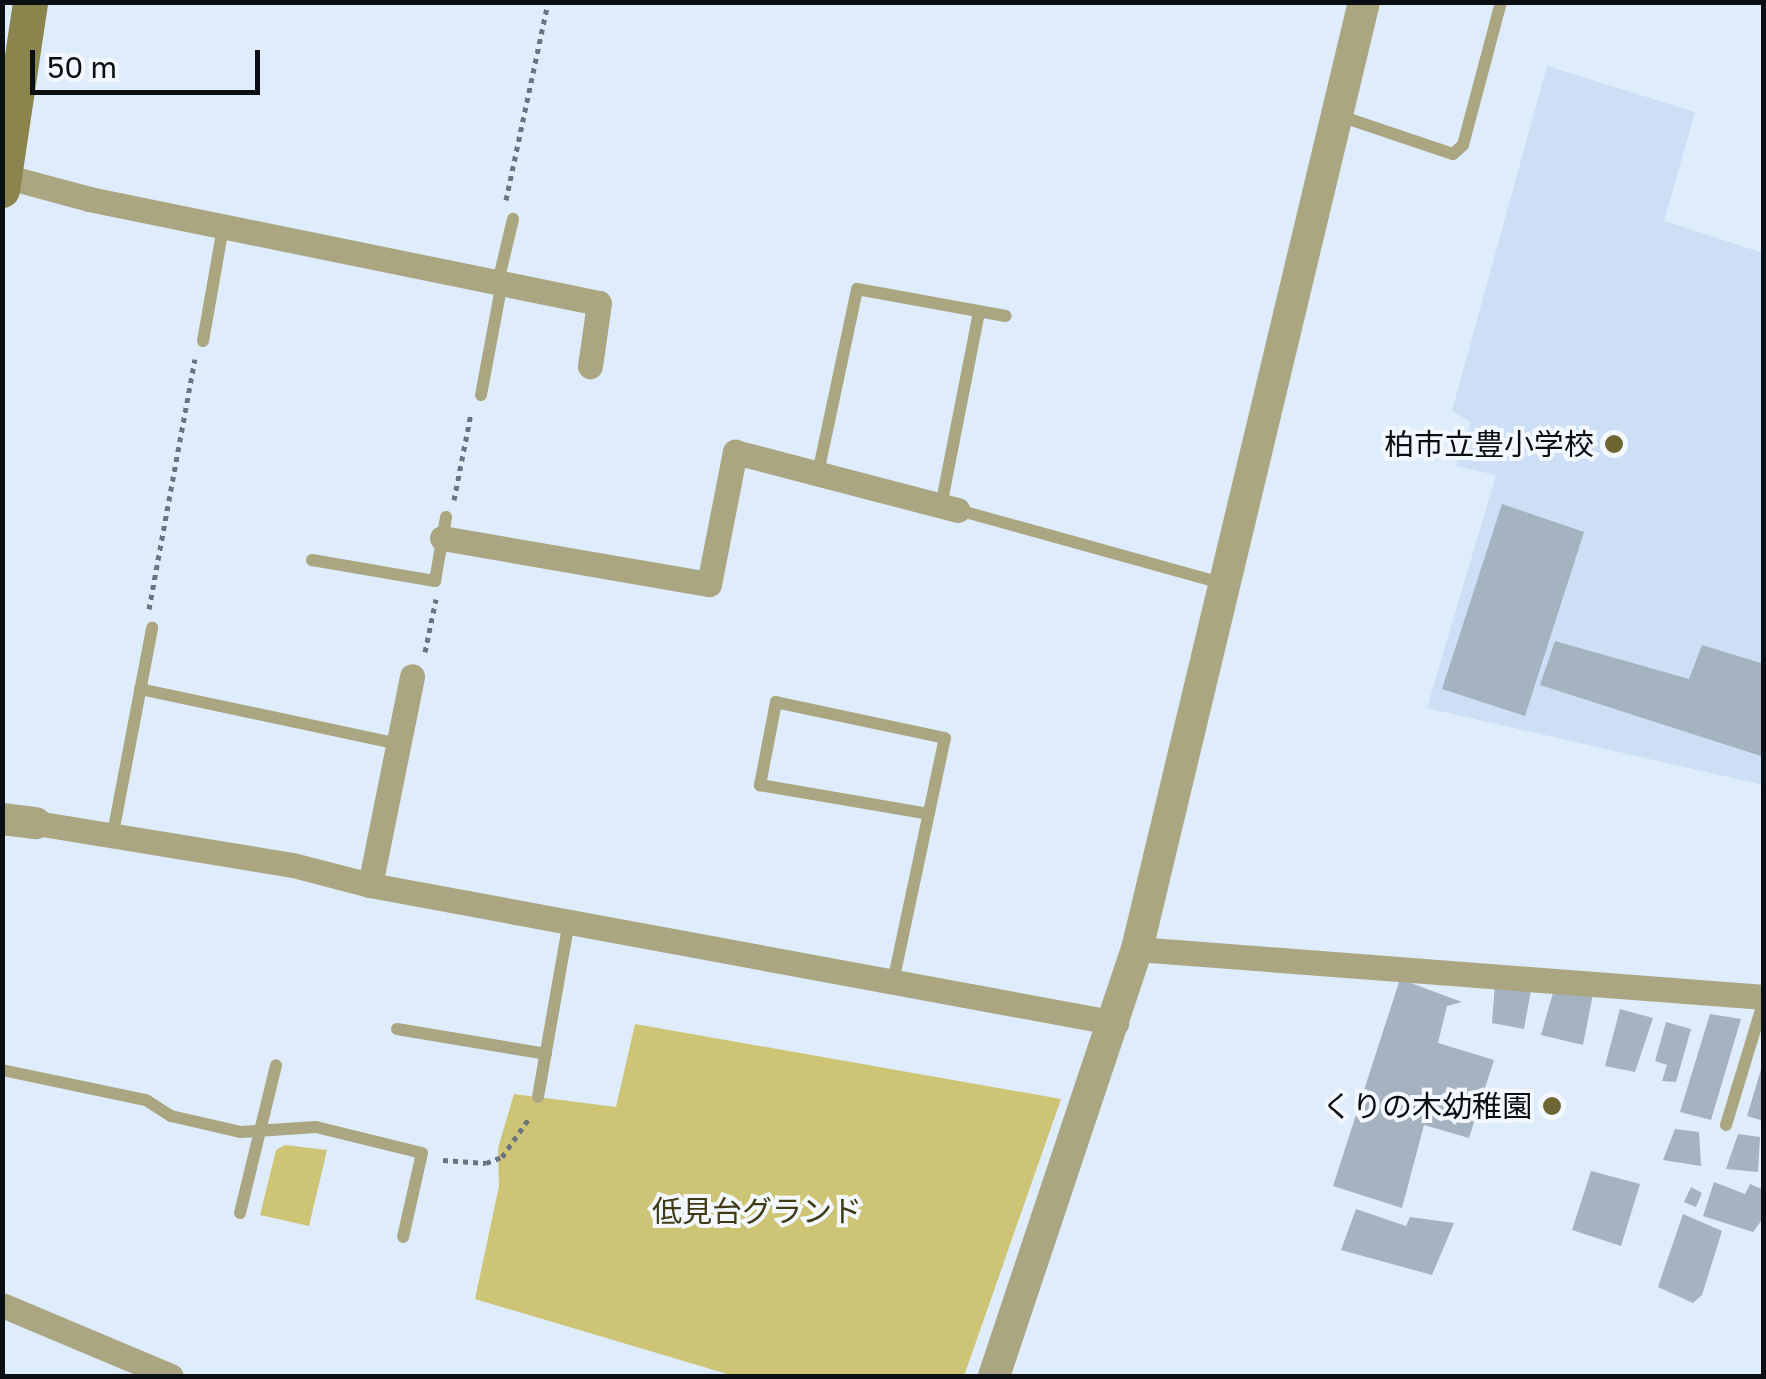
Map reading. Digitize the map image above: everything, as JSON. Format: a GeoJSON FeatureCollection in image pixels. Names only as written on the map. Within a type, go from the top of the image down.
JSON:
{"type":"FeatureCollection","features":[{"type":"Feature","properties":{"kind":"main road"},"geometry":{"type":"LineString","coordinates":[[3,180],[22,4]]}},
{"type":"Feature","properties":{"kind":"street"},"geometry":{"type":"LineString","coordinates":[[994,1376],[1116,1023],[1137,949],[1340,116],[1364,2]]}},
{"type":"Feature","properties":{"kind":"street"},"geometry":{"type":"LineString","coordinates":[[3,180],[599,303],[590,366]]}},
{"type":"Feature","properties":{"kind":"street"},"geometry":{"type":"LineString","coordinates":[[444,528],[709,584],[735,452],[950,508]]}},
{"type":"Feature","properties":{"kind":"street"},"geometry":{"type":"LineString","coordinates":[[370,885],[412,676]]}},
{"type":"Feature","properties":{"kind":"street"},"geometry":{"type":"LineString","coordinates":[[2,819],[113,833],[370,885],[1116,1023]]}},
{"type":"Feature","properties":{"kind":"street"},"geometry":{"type":"LineString","coordinates":[[1137,949],[1764,999]]}},
{"type":"Feature","properties":{"kind":"street"},"geometry":{"type":"LineString","coordinates":[[2,1305],[171,1376]]}},
{"type":"Feature","properties":{"kind":"lane"},"geometry":{"type":"LineString","coordinates":[[1340,116],[1453,154],[1463,145],[1501,2]]}},
{"type":"Feature","properties":{"kind":"lane"},"geometry":{"type":"LineString","coordinates":[[481,395],[514,219]]}},
{"type":"Feature","properties":{"kind":"lane"},"geometry":{"type":"LineString","coordinates":[[203,342],[223,227]]}},
{"type":"Feature","properties":{"kind":"lane"},"geometry":{"type":"LineString","coordinates":[[818,473],[857,289],[1006,316]]}},
{"type":"Feature","properties":{"kind":"lane"},"geometry":{"type":"LineString","coordinates":[[979,312],[950,508],[1226,585]]}},
{"type":"Feature","properties":{"kind":"lane"},"geometry":{"type":"LineString","coordinates":[[312,560],[435,582],[444,528]]}},
{"type":"Feature","properties":{"kind":"lane"},"geometry":{"type":"LineString","coordinates":[[113,833],[152,628]]}},
{"type":"Feature","properties":{"kind":"lane"},"geometry":{"type":"LineString","coordinates":[[140,690],[399,744]]}},
{"type":"Feature","properties":{"kind":"lane"},"geometry":{"type":"LineString","coordinates":[[894,982],[945,738],[776,702],[760,785],[929,814]]}},
{"type":"Feature","properties":{"kind":"lane"},"geometry":{"type":"LineString","coordinates":[[538,1096],[569,922]]}},
{"type":"Feature","properties":{"kind":"lane"},"geometry":{"type":"LineString","coordinates":[[1726,1125],[1764,999]]}},
{"type":"Feature","properties":{"kind":"lane"},"geometry":{"type":"LineString","coordinates":[[397,1029],[546,1054]]}},
{"type":"Feature","properties":{"kind":"lane"},"geometry":{"type":"LineString","coordinates":[[240,1213],[276,1064]]}},
{"type":"Feature","properties":{"kind":"lane"},"geometry":{"type":"LineString","coordinates":[[2,1070],[146,1100],[171,1116],[241,1132],[263,1126],[316,1127],[422,1153],[402,1237]]}},
{"type":"Feature","properties":{"kind":"path"},"geometry":{"type":"LineString","coordinates":[[514,219],[503,215],[548,2]]}},
{"type":"Feature","properties":{"kind":"path"},"geometry":{"type":"LineString","coordinates":[[152,628],[146,625],[203,342]]}},
{"type":"Feature","properties":{"kind":"path"},"geometry":{"type":"LineString","coordinates":[[444,528],[451,518],[475,397],[481,395]]}},
{"type":"Feature","properties":{"kind":"path"},"geometry":{"type":"LineString","coordinates":[[412,676],[419,678],[435,582]]}},
{"type":"Feature","properties":{"kind":"path"},"geometry":{"type":"LineString","coordinates":[[422,1153],[486,1163],[502,1156],[538,1096]]}},
{"type":"Feature","properties":{"kind":"shaded area","name":"柏市立豊小学校"},"geometry":{"type":"Polygon","coordinates":[[[1547,66],[1695,112],[1664,221],[1763,253],[1763,785],[1427,708],[1496,475],[1456,466],[1471,422],[1452,411],[1547,66]]]}},
{"type":"Feature","properties":{"kind":"green space","name":"低見台グランド"},"geometry":{"type":"Polygon","coordinates":[[[635,1024],[1061,1099],[964,1376],[734,1376],[475,1299],[499,1186],[498,1148],[514,1094],[616,1107],[635,1024]]]}},
{"type":"Feature","properties":{"kind":"green space"},"geometry":{"type":"Polygon","coordinates":[[[285,1145],[327,1150],[309,1226],[260,1215],[276,1150],[285,1145]]]}},
{"type":"Feature","properties":{"kind":"building"},"geometry":{"type":"Polygon","coordinates":[[[1502,504],[1584,532],[1525,716],[1442,689],[1502,504]]]}},
{"type":"Feature","properties":{"kind":"building"},"geometry":{"type":"Polygon","coordinates":[[[1555,641],[1689,679],[1702,645],[1764,664],[1764,757],[1540,685],[1555,641]]]}},
{"type":"Feature","properties":{"kind":"building"},"geometry":{"type":"Polygon","coordinates":[[[1400,979],[1462,1002],[1447,1006],[1438,1043],[1494,1060],[1469,1138],[1424,1125],[1402,1208],[1333,1186],[1400,979]]]}},
{"type":"Feature","properties":{"kind":"building"},"geometry":{"type":"Polygon","coordinates":[[[1495,983],[1531,990],[1524,1029],[1492,1023],[1495,983]]]}},
{"type":"Feature","properties":{"kind":"building"},"geometry":{"type":"Polygon","coordinates":[[[1555,986],[1593,994],[1583,1045],[1541,1035],[1555,986]]]}},
{"type":"Feature","properties":{"kind":"building"},"geometry":{"type":"Polygon","coordinates":[[[1620,1009],[1653,1018],[1635,1072],[1605,1066],[1620,1009]]]}},
{"type":"Feature","properties":{"kind":"building"},"geometry":{"type":"Polygon","coordinates":[[[1710,1014],[1741,1019],[1711,1120],[1680,1112],[1710,1014]]]}},
{"type":"Feature","properties":{"kind":"building"},"geometry":{"type":"Polygon","coordinates":[[[1666,1022],[1691,1029],[1676,1082],[1662,1081],[1667,1065],[1655,1061],[1666,1022]]]}},
{"type":"Feature","properties":{"kind":"building"},"geometry":{"type":"Polygon","coordinates":[[[1764,1063],[1764,1121],[1747,1116],[1764,1063]]]}},
{"type":"Feature","properties":{"kind":"building"},"geometry":{"type":"Polygon","coordinates":[[[1675,1129],[1699,1132],[1701,1166],[1663,1160],[1675,1129]]]}},
{"type":"Feature","properties":{"kind":"building"},"geometry":{"type":"Polygon","coordinates":[[[1738,1134],[1760,1137],[1758,1172],[1726,1169],[1738,1134]]]}},
{"type":"Feature","properties":{"kind":"building"},"geometry":{"type":"Polygon","coordinates":[[[1591,1171],[1640,1184],[1621,1246],[1572,1230],[1591,1171]]]}},
{"type":"Feature","properties":{"kind":"building"},"geometry":{"type":"Polygon","coordinates":[[[1714,1182],[1745,1194],[1750,1184],[1764,1190],[1764,1217],[1753,1232],[1703,1216],[1714,1182]]]}},
{"type":"Feature","properties":{"kind":"building"},"geometry":{"type":"Polygon","coordinates":[[[1691,1187],[1702,1193],[1696,1207],[1684,1202],[1691,1187]]]}},
{"type":"Feature","properties":{"kind":"building"},"geometry":{"type":"Polygon","coordinates":[[[1356,1209],[1406,1226],[1410,1217],[1454,1223],[1432,1275],[1341,1250],[1356,1209]]]}},
{"type":"Feature","properties":{"kind":"building"},"geometry":{"type":"Polygon","coordinates":[[[1683,1214],[1722,1231],[1702,1295],[1693,1303],[1658,1287],[1683,1214]]]}},
{"type":"Feature","properties":{"kind":"place","name":"柏市立豊小学校"},"geometry":{"type":"Point","coordinates":[1614,444]}},
{"type":"Feature","properties":{"kind":"place","name":"くりの木幼稚園"},"geometry":{"type":"Point","coordinates":[1552,1106]}}]}
